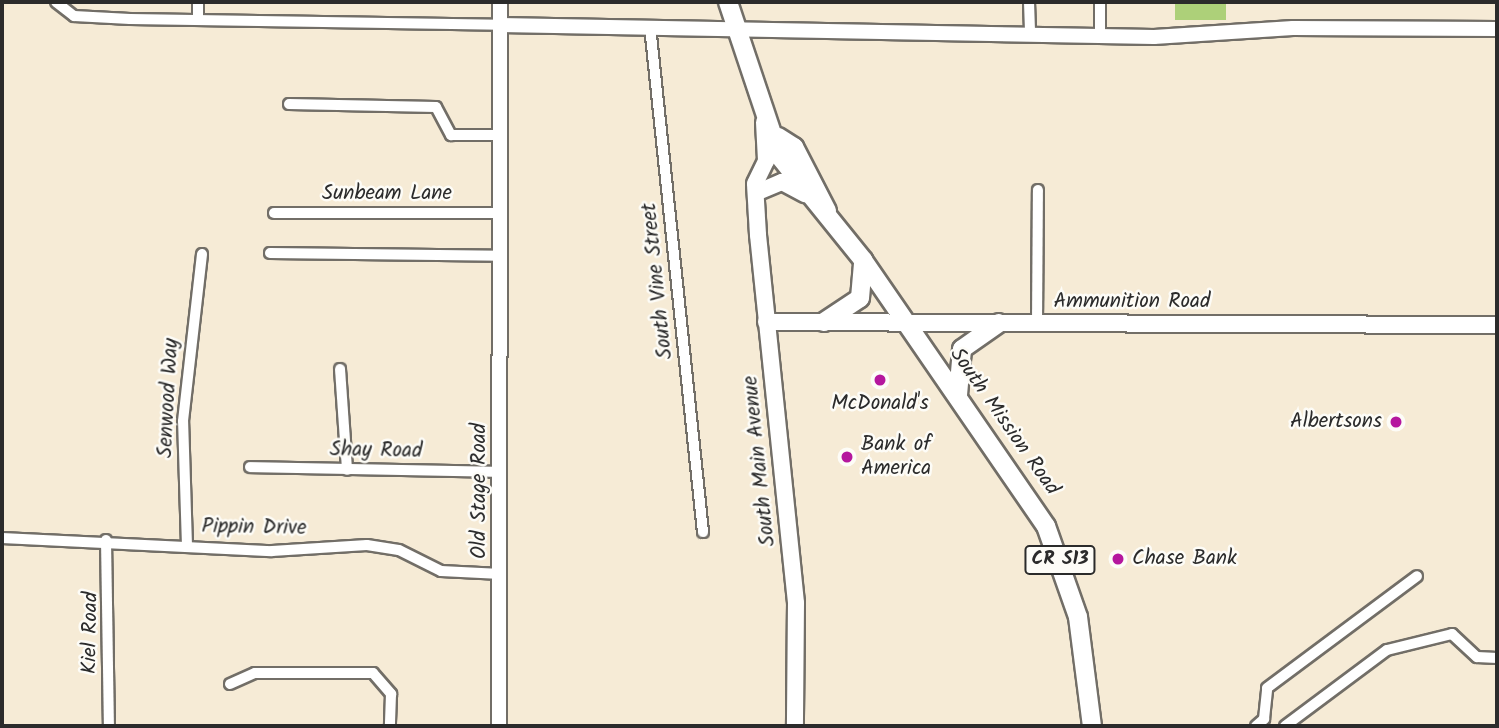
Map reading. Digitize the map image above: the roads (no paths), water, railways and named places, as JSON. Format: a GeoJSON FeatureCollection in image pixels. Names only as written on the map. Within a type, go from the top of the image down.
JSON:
{"type":"FeatureCollection","features":[{"type":"Feature","properties":{"kind":"main road","name":"South Mission Road"},"geometry":{"type":"LineString","coordinates":[[728,2],[763,105],[778,137],[780,157],[805,194],[827,211]]}},
{"type":"Feature","properties":{"kind":"main road","name":"South Main Avenue"},"geometry":{"type":"LineString","coordinates":[[763,105],[766,161],[758,191],[766,322],[796,603],[796,726]]}},
{"type":"Feature","properties":{"kind":"main road","name":"South Mission Road"},"geometry":{"type":"LineString","coordinates":[[778,137],[794,147],[827,211],[1029,495],[1069,580],[1086,654],[1091,726]]}},
{"type":"Feature","properties":{"kind":"main road"},"geometry":{"type":"LineString","coordinates":[[758,191],[782,182],[805,194]]}},
{"type":"Feature","properties":{"kind":"main road"},"geometry":{"type":"LineString","coordinates":[[824,322],[860,298],[863,260]]}},
{"type":"Feature","properties":{"kind":"main road","name":"Ammunition Road"},"geometry":{"type":"LineString","coordinates":[[766,322],[1497,326]]}},
{"type":"Feature","properties":{"kind":"main road"},"geometry":{"type":"LineString","coordinates":[[958,396],[962,349],[999,323]]}},
{"type":"Feature","properties":{"kind":"street"},"geometry":{"type":"LineString","coordinates":[[56,2],[74,16],[198,20],[1100,32],[1154,37],[1293,28],[1497,29]]}},
{"type":"Feature","properties":{"kind":"street"},"geometry":{"type":"LineString","coordinates":[[198,2],[198,20]]}},
{"type":"Feature","properties":{"kind":"street","name":"Old Stage Road"},"geometry":{"type":"LineString","coordinates":[[499,726],[500,2]]}},
{"type":"Feature","properties":{"kind":"street"},"geometry":{"type":"LineString","coordinates":[[1030,2],[1030,31]]}},
{"type":"Feature","properties":{"kind":"street"},"geometry":{"type":"LineString","coordinates":[[1100,2],[1100,32]]}},
{"type":"Feature","properties":{"kind":"street","name":"South Vine Street"},"geometry":{"type":"LineString","coordinates":[[650,26],[703,532]]}},
{"type":"Feature","properties":{"kind":"street"},"geometry":{"type":"LineString","coordinates":[[289,104],[436,107],[451,135],[500,135]]}},
{"type":"Feature","properties":{"kind":"street"},"geometry":{"type":"LineString","coordinates":[[1037,323],[1038,190]]}},
{"type":"Feature","properties":{"kind":"street","name":"Sunbeam Lane"},"geometry":{"type":"LineString","coordinates":[[274,213],[500,213]]}},
{"type":"Feature","properties":{"kind":"street"},"geometry":{"type":"LineString","coordinates":[[270,253],[500,256]]}},
{"type":"Feature","properties":{"kind":"street","name":"Senwood Way"},"geometry":{"type":"LineString","coordinates":[[187,546],[183,421],[202,254]]}},
{"type":"Feature","properties":{"kind":"street"},"geometry":{"type":"LineString","coordinates":[[340,369],[347,470]]}},
{"type":"Feature","properties":{"kind":"street","name":"Shay Road"},"geometry":{"type":"LineString","coordinates":[[250,467],[501,472]]}},
{"type":"Feature","properties":{"kind":"street","name":"Pippin Drive"},"geometry":{"type":"LineString","coordinates":[[2,538],[106,540],[272,551],[367,545],[399,550],[441,571],[501,574]]}},
{"type":"Feature","properties":{"kind":"street","name":"Kiel Road"},"geometry":{"type":"LineString","coordinates":[[106,540],[109,726]]}},
{"type":"Feature","properties":{"kind":"street"},"geometry":{"type":"LineString","coordinates":[[1256,726],[1264,719],[1267,688],[1417,576]]}},
{"type":"Feature","properties":{"kind":"street"},"geometry":{"type":"LineString","coordinates":[[1286,726],[1387,650],[1452,634],[1477,657],[1497,658]]}},
{"type":"Feature","properties":{"kind":"street"},"geometry":{"type":"LineString","coordinates":[[229,684],[255,673],[373,673],[391,694],[390,726]]}},
{"type":"Feature","properties":{"kind":"place","name":"McDonald's"},"geometry":{"type":"Point","coordinates":[880,380]}},
{"type":"Feature","properties":{"kind":"place","name":"Albertsons"},"geometry":{"type":"Point","coordinates":[1396,422]}},
{"type":"Feature","properties":{"kind":"place","name":"Bank of America"},"geometry":{"type":"Point","coordinates":[847,457]}},
{"type":"Feature","properties":{"kind":"place","name":"Chase Bank"},"geometry":{"type":"Point","coordinates":[1118,559]}}]}
